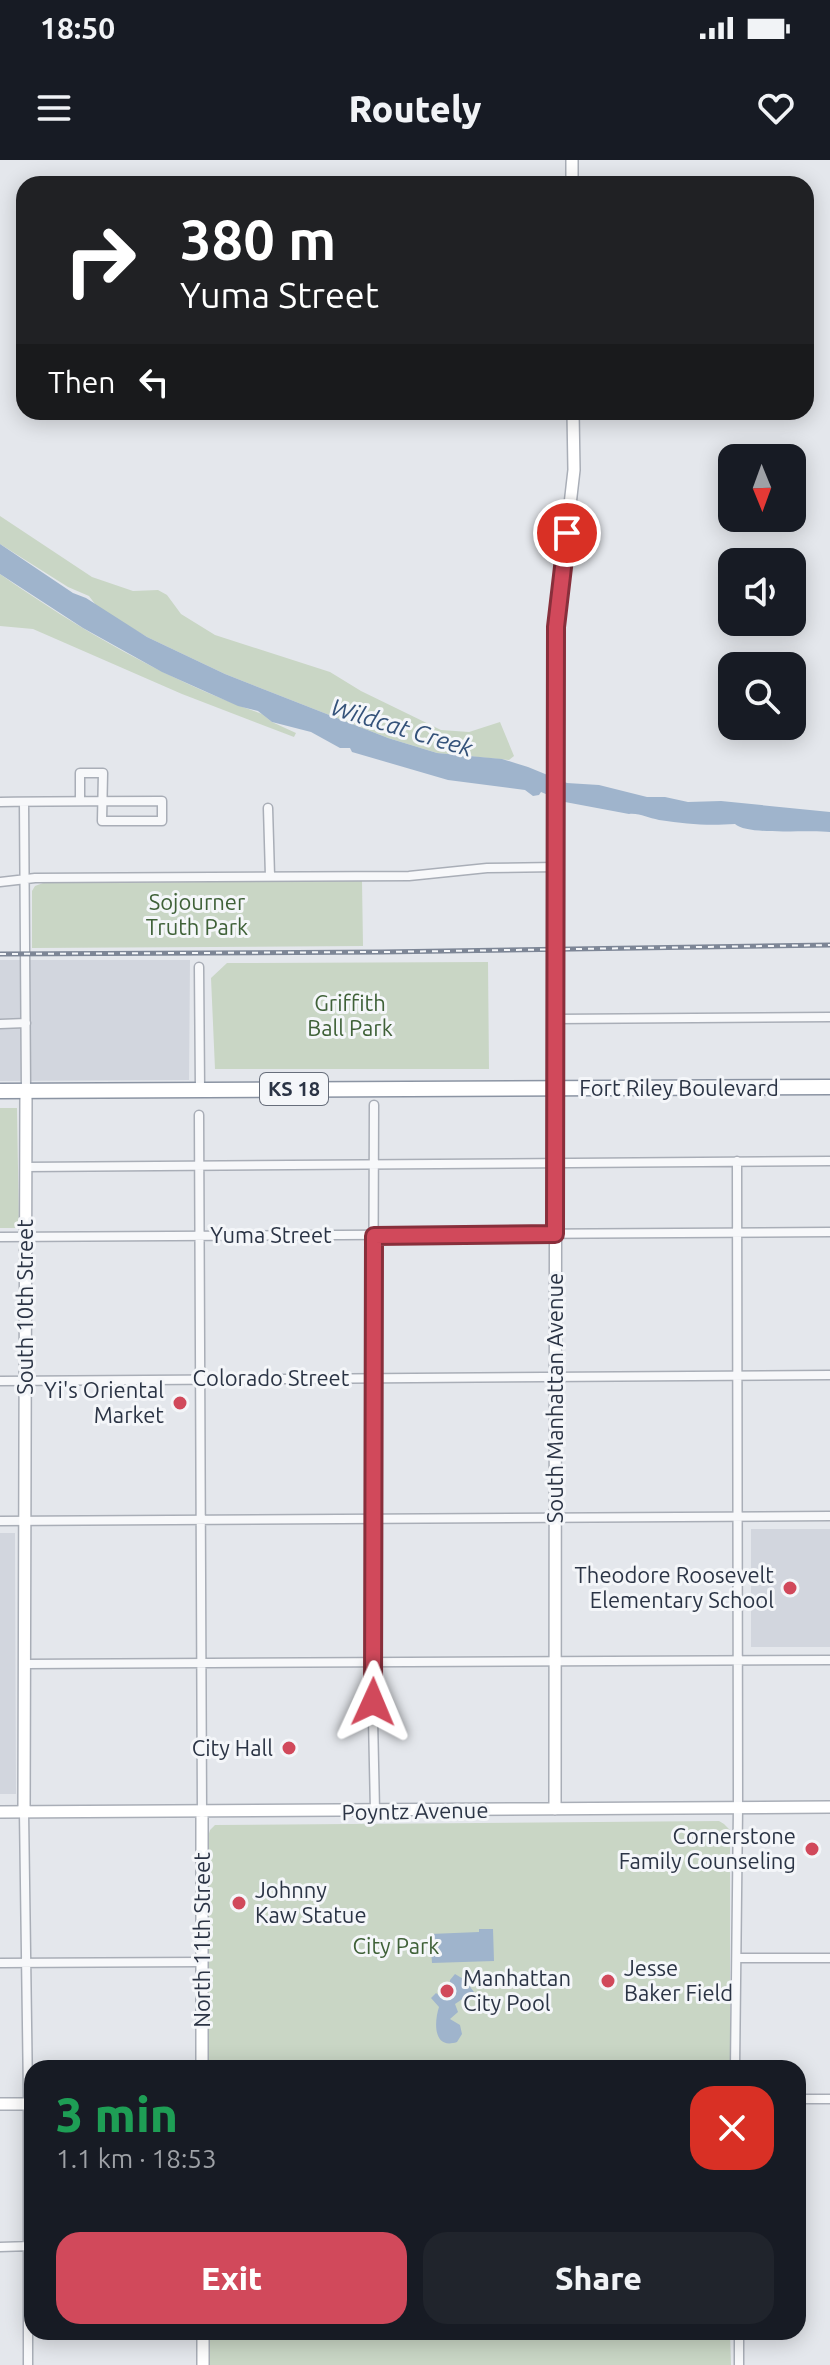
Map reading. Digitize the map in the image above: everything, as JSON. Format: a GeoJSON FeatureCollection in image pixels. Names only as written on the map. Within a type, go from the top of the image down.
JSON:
{"type":"FeatureCollection","features":[{"type":"Feature","properties":{"kind":"highway","name":"Fort Riley Boulevard"},"geometry":{"type":"LineString","coordinates":[[0,1091],[830,1087]]}},
{"type":"Feature","properties":{"kind":"street","name":"South Manhattan Avenue"},"geometry":{"type":"LineString","coordinates":[[555,1809],[556,627],[574,470],[573,420]]}},
{"type":"Feature","properties":{"kind":"street"},"geometry":{"type":"LineString","coordinates":[[0,802],[80,801],[103,801],[162,801],[162,821],[102,821],[103,801],[103,773],[80,773],[80,801]]}},
{"type":"Feature","properties":{"kind":"street","name":"South 10th Street"},"geometry":{"type":"LineString","coordinates":[[24,802],[24,1812]]}},
{"type":"Feature","properties":{"kind":"street"},"geometry":{"type":"LineString","coordinates":[[268,808],[270,876]]}},
{"type":"Feature","properties":{"kind":"street"},"geometry":{"type":"LineString","coordinates":[[0,882],[32,878],[409,876],[487,868],[557,867]]}},
{"type":"Feature","properties":{"kind":"street"},"geometry":{"type":"LineString","coordinates":[[199,967],[200,1089]]}},
{"type":"Feature","properties":{"kind":"street"},"geometry":{"type":"LineString","coordinates":[[555,1019],[830,1017]]}},
{"type":"Feature","properties":{"kind":"street"},"geometry":{"type":"LineString","coordinates":[[0,1024],[26,1023]]}},
{"type":"Feature","properties":{"kind":"street"},"geometry":{"type":"LineString","coordinates":[[374,1105],[375,1811]]}},
{"type":"Feature","properties":{"kind":"street"},"geometry":{"type":"LineString","coordinates":[[199,1115],[202,1813]]}},
{"type":"Feature","properties":{"kind":"street"},"geometry":{"type":"LineString","coordinates":[[735,2060],[737,1161]]}},
{"type":"Feature","properties":{"kind":"street"},"geometry":{"type":"LineString","coordinates":[[25,1167],[830,1161]]}},
{"type":"Feature","properties":{"kind":"street","name":"Yuma Street"},"geometry":{"type":"LineString","coordinates":[[0,1237],[830,1232]]}},
{"type":"Feature","properties":{"kind":"street","name":"Colorado Street"},"geometry":{"type":"LineString","coordinates":[[0,1381],[830,1375]]}},
{"type":"Feature","properties":{"kind":"street"},"geometry":{"type":"LineString","coordinates":[[0,1521],[830,1516]]}},
{"type":"Feature","properties":{"kind":"street"},"geometry":{"type":"LineString","coordinates":[[25,1664],[830,1660]]}},
{"type":"Feature","properties":{"kind":"street","name":"Poyntz Avenue"},"geometry":{"type":"LineString","coordinates":[[0,1812],[830,1807]]}},
{"type":"Feature","properties":{"kind":"street"},"geometry":{"type":"LineString","coordinates":[[24,1812],[29,2060]]}},
{"type":"Feature","properties":{"kind":"street","name":"North 11th Street"},"geometry":{"type":"LineString","coordinates":[[202,1813],[202,2060]]}},
{"type":"Feature","properties":{"kind":"street"},"geometry":{"type":"LineString","coordinates":[[737,1958],[830,1958]]}},
{"type":"Feature","properties":{"kind":"street"},"geometry":{"type":"LineString","coordinates":[[0,1963],[202,1962]]}},
{"type":"Feature","properties":{"kind":"street"},"geometry":{"type":"LineString","coordinates":[[806,2099],[830,2099]]}},
{"type":"Feature","properties":{"kind":"street"},"geometry":{"type":"LineString","coordinates":[[0,2104],[24,2104]]}},
{"type":"Feature","properties":{"kind":"street"},"geometry":{"type":"LineString","coordinates":[[0,2247],[24,2246]]}},
{"type":"Feature","properties":{"kind":"street"},"geometry":{"type":"LineString","coordinates":[[28,2340],[28,2365]]}},
{"type":"Feature","properties":{"kind":"street"},"geometry":{"type":"LineString","coordinates":[[203,2340],[203,2365]]}},
{"type":"Feature","properties":{"kind":"street"},"geometry":{"type":"LineString","coordinates":[[739,2340],[739,2365]]}},
{"type":"Feature","properties":{"kind":"shaded area"},"geometry":{"type":"Polygon","coordinates":[[[0,960],[190,960],[189,1080],[0,1081],[0,960]]]}},
{"type":"Feature","properties":{"kind":"shaded area","name":"Theodore Roosevelt Elementary School"},"geometry":{"type":"Polygon","coordinates":[[[751,1529],[830,1529],[830,1647],[751,1647],[751,1529]]]}},
{"type":"Feature","properties":{"kind":"shaded area"},"geometry":{"type":"Polygon","coordinates":[[[0,1533],[15,1533],[16,1794],[0,1794],[0,1533]]]}},
{"type":"Feature","properties":{"kind":"green space"},"geometry":{"type":"Polygon","coordinates":[[[0,516],[92,577],[133,591],[158,590],[167,595],[181,614],[215,635],[330,672],[361,691],[441,730],[469,732],[500,722],[514,756],[509,760],[437,753],[388,738],[225,674],[147,637],[98,608],[89,596],[68,587],[0,544],[0,516]]]}},
{"type":"Feature","properties":{"kind":"green space"},"geometry":{"type":"Polygon","coordinates":[[[0,574],[126,653],[193,686],[262,714],[296,733],[294,737],[182,694],[33,629],[0,626],[0,574]]]}},
{"type":"Feature","properties":{"kind":"green space","name":"Sojourner Truth Park"},"geometry":{"type":"Polygon","coordinates":[[[362,881],[363,946],[32,948],[32,891],[43,883],[362,881]]]}},
{"type":"Feature","properties":{"kind":"green space","name":"Griffith Ball Park"},"geometry":{"type":"Polygon","coordinates":[[[488,962],[489,1069],[215,1069],[211,978],[227,963],[488,962]]]}},
{"type":"Feature","properties":{"kind":"green space"},"geometry":{"type":"Polygon","coordinates":[[[0,1108],[17,1108],[19,1228],[0,1228],[0,1108]]]}},
{"type":"Feature","properties":{"kind":"green space","name":"City Park"},"geometry":{"type":"Polygon","coordinates":[[[719,1821],[730,1830],[730,2060],[207,2060],[208,1837],[215,1825],[719,1821]]]}},
{"type":"Feature","properties":{"kind":"green space"},"geometry":{"type":"Polygon","coordinates":[[[209,2340],[730,2340],[731,2365],[210,2365],[209,2340]]]}},
{"type":"Feature","properties":{"kind":"water","name":"Wildcat Creek"},"geometry":{"type":"Polygon","coordinates":[[[0,544],[147,637],[225,674],[388,738],[437,753],[502,759],[567,783],[599,785],[647,797],[830,812],[830,832],[765,831],[735,824],[659,820],[565,802],[541,792],[533,796],[525,790],[448,780],[352,752],[350,748],[340,748],[311,732],[272,722],[258,711],[238,706],[162,672],[83,628],[0,574],[0,544]]]}},
{"type":"Feature","properties":{"kind":"water"},"geometry":{"type":"Polygon","coordinates":[[[479,1929],[493,1929],[494,1961],[432,1963],[430,1934],[479,1932],[479,1929]]]}},
{"type":"Feature","properties":{"kind":"water"},"geometry":{"type":"Polygon","coordinates":[[[455,1974],[465,1980],[474,1992],[470,1998],[455,2004],[458,2012],[450,2019],[460,2025],[462,2034],[457,2042],[449,2043],[443,2042],[437,2033],[439,2007],[431,1998],[436,1993],[444,1999],[444,1991],[450,1987],[450,1980],[455,1974]]]}},
{"type":"Feature","properties":{"kind":"railway"},"geometry":{"type":"LineString","coordinates":[[0,954],[830,945]]}},
{"type":"Feature","properties":{"kind":"place","name":"Yi's Oriental Market"},"geometry":{"type":"Point","coordinates":[180,1403]}},
{"type":"Feature","properties":{"kind":"place","name":"Theodore Roosevelt Elementary School"},"geometry":{"type":"Point","coordinates":[790,1588]}},
{"type":"Feature","properties":{"kind":"place","name":"City Hall"},"geometry":{"type":"Point","coordinates":[289,1748]}},
{"type":"Feature","properties":{"kind":"place","name":"Cornerstone Family Counseling"},"geometry":{"type":"Point","coordinates":[812,1849]}},
{"type":"Feature","properties":{"kind":"place","name":"Johnny Kaw Statue"},"geometry":{"type":"Point","coordinates":[239,1903]}},
{"type":"Feature","properties":{"kind":"place","name":"Jesse Baker Field"},"geometry":{"type":"Point","coordinates":[608,1981]}},
{"type":"Feature","properties":{"kind":"place","name":"Manhattan City Pool"},"geometry":{"type":"Point","coordinates":[447,1991]}},
{"type":"Feature","properties":{"kind":"route"},"geometry":{"type":"LineString","coordinates":[[373,1702],[374,1236],[555,1234],[556,627],[567,533]]}}]}
